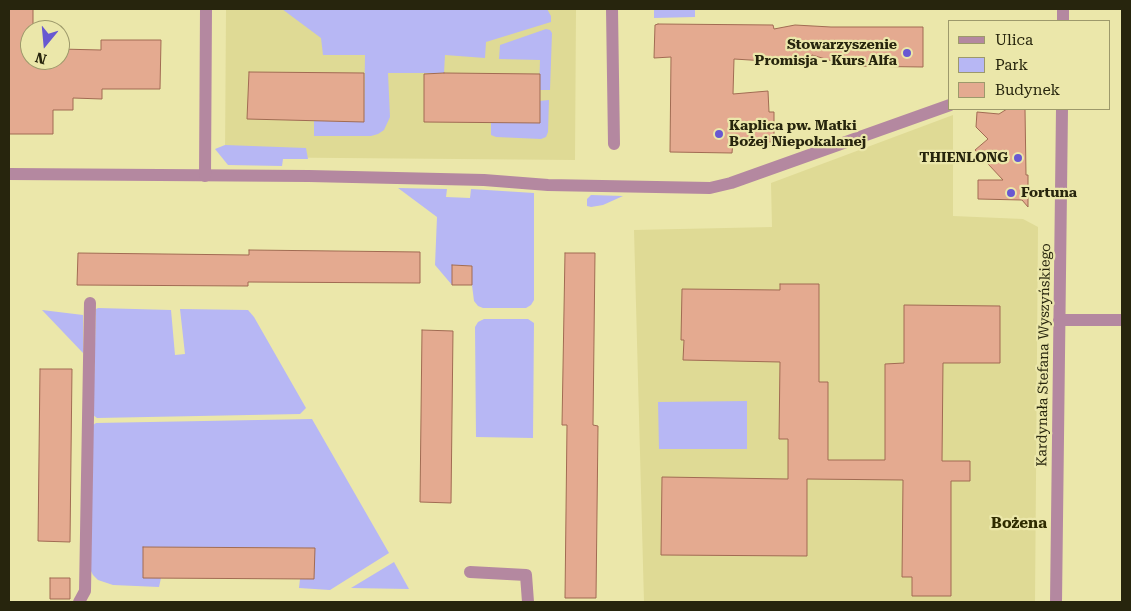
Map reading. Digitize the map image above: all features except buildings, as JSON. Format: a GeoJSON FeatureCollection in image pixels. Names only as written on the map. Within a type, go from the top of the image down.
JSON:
{"type":"FeatureCollection","features":[{"type":"Feature","properties":{"kind":"street"},"geometry":{"type":"LineString","coordinates":[[205,176],[206,9]]}},
{"type":"Feature","properties":{"kind":"street"},"geometry":{"type":"LineString","coordinates":[[612,9],[614,144]]}},
{"type":"Feature","properties":{"kind":"street"},"geometry":{"type":"LineString","coordinates":[[9,174],[309,176],[484,180],[548,185],[710,188],[731,183],[948,106]]}},
{"type":"Feature","properties":{"kind":"street","name":"Kardynała Stefana Wyszyńskiego"},"geometry":{"type":"LineString","coordinates":[[1056,602],[1062,110]]}},
{"type":"Feature","properties":{"kind":"street"},"geometry":{"type":"LineString","coordinates":[[79,602],[85,591],[90,303]]}},
{"type":"Feature","properties":{"kind":"street"},"geometry":{"type":"LineString","coordinates":[[1059,320],[1122,320]]}},
{"type":"Feature","properties":{"kind":"street"},"geometry":{"type":"LineString","coordinates":[[470,572],[526,575],[528,602]]}},
{"type":"Feature","properties":{"kind":"shaded area"},"geometry":{"type":"Polygon","coordinates":[[[226,9],[576,9],[575,160],[225,157],[226,9]]]}},
{"type":"Feature","properties":{"kind":"shaded area"},"geometry":{"type":"Polygon","coordinates":[[[953,115],[953,216],[1023,219],[1038,227],[1035,602],[644,602],[634,230],[772,227],[771,183],[953,115]]]}},
{"type":"Feature","properties":{"kind":"green space"},"geometry":{"type":"Polygon","coordinates":[[[282,9],[547,9],[551,16],[551,22],[486,42],[485,58],[445,55],[444,73],[388,73],[390,117],[384,130],[378,134],[371,136],[314,136],[314,121],[364,121],[365,55],[323,55],[321,38],[282,9]]]}},
{"type":"Feature","properties":{"kind":"green space"},"geometry":{"type":"Polygon","coordinates":[[[654,9],[695,9],[695,17],[654,18],[654,9]]]}},
{"type":"Feature","properties":{"kind":"green space"},"geometry":{"type":"Polygon","coordinates":[[[546,29],[552,33],[550,90],[539,90],[540,60],[499,59],[500,45],[546,29]]]}},
{"type":"Feature","properties":{"kind":"green space"},"geometry":{"type":"Polygon","coordinates":[[[549,100],[548,132],[546,137],[541,139],[496,137],[491,135],[491,122],[539,101],[549,100]]]}},
{"type":"Feature","properties":{"kind":"green space"},"geometry":{"type":"Polygon","coordinates":[[[225,145],[306,148],[308,159],[283,159],[282,166],[228,165],[215,149],[225,145]]]}},
{"type":"Feature","properties":{"kind":"green space"},"geometry":{"type":"Polygon","coordinates":[[[398,188],[447,189],[446,197],[470,198],[471,189],[534,193],[534,300],[531,305],[526,308],[483,308],[478,306],[474,301],[472,266],[453,265],[452,285],[435,265],[437,217],[398,188]]]}},
{"type":"Feature","properties":{"kind":"green space"},"geometry":{"type":"Polygon","coordinates":[[[591,195],[623,196],[603,205],[591,207],[587,206],[587,199],[591,195]]]}},
{"type":"Feature","properties":{"kind":"green space"},"geometry":{"type":"Polygon","coordinates":[[[96,309],[171,310],[175,355],[185,354],[180,309],[248,310],[254,317],[306,408],[300,414],[97,418],[93,415],[96,309]]]}},
{"type":"Feature","properties":{"kind":"green space"},"geometry":{"type":"Polygon","coordinates":[[[42,310],[83,315],[83,353],[42,310]]]}},
{"type":"Feature","properties":{"kind":"green space"},"geometry":{"type":"Polygon","coordinates":[[[484,319],[528,319],[534,323],[533,438],[476,437],[475,327],[478,322],[484,319]]]}},
{"type":"Feature","properties":{"kind":"green space"},"geometry":{"type":"Polygon","coordinates":[[[747,401],[747,449],[659,449],[658,402],[747,401]]]}},
{"type":"Feature","properties":{"kind":"green space"},"geometry":{"type":"Polygon","coordinates":[[[312,419],[389,553],[330,590],[299,588],[300,579],[314,578],[314,548],[143,547],[143,577],[161,578],[159,587],[113,585],[98,580],[93,575],[90,569],[93,425],[96,423],[312,419]]]}},
{"type":"Feature","properties":{"kind":"green space"},"geometry":{"type":"Polygon","coordinates":[[[394,562],[409,589],[351,588],[394,562]]]}},
{"type":"Feature","properties":{"kind":"place","name":"Stowarzyszenie Promisja - Kurs Alfa"},"geometry":{"type":"Point","coordinates":[907,53]}},
{"type":"Feature","properties":{"kind":"place","name":"Kaplica pw. Matki Bożej Niepokalanej"},"geometry":{"type":"Point","coordinates":[719,134]}},
{"type":"Feature","properties":{"kind":"place","name":"THIENLONG"},"geometry":{"type":"Point","coordinates":[1018,158]}},
{"type":"Feature","properties":{"kind":"place","name":"Fortuna"},"geometry":{"type":"Point","coordinates":[1011,193]}},
{"type":"Feature","properties":{"kind":"district","name":"Bożena"},"geometry":{"type":"Point","coordinates":[1019,524]}}]}
